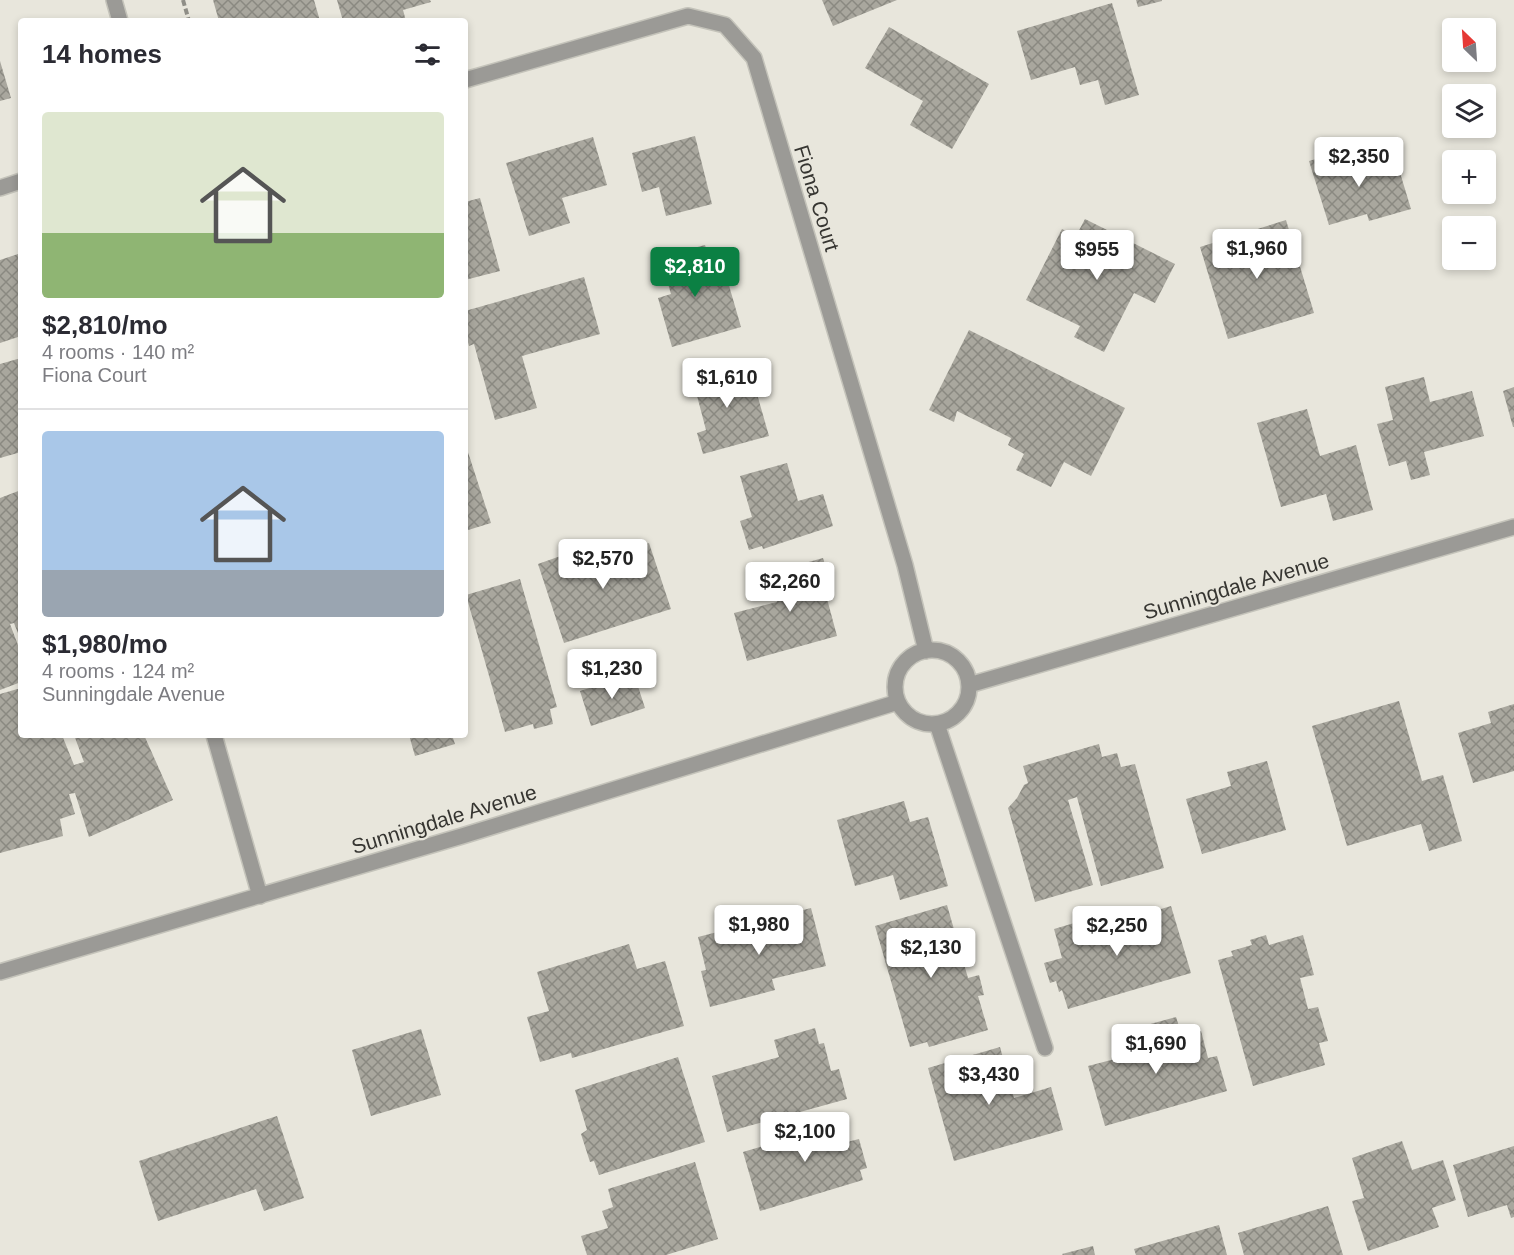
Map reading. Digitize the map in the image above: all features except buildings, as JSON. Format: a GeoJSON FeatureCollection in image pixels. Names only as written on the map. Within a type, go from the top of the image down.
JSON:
{"type":"FeatureCollection","features":[{"type":"Feature","properties":{"kind":"street"},"geometry":{"type":"LineString","coordinates":[[114,0],[119,18]]}},
{"type":"Feature","properties":{"kind":"street","name":"Fiona Court"},"geometry":{"type":"LineString","coordinates":[[468,79],[688,16],[725,25],[754,58],[905,565],[926,651]]}},
{"type":"Feature","properties":{"kind":"street"},"geometry":{"type":"LineString","coordinates":[[0,188],[18,182]]}},
{"type":"Feature","properties":{"kind":"street","name":"Sunningdale Avenue"},"geometry":{"type":"LineString","coordinates":[[969,685],[1514,527]]}},
{"type":"Feature","properties":{"kind":"street"},"geometry":{"type":"LineString","coordinates":[[937,650],[953,657],[965,669],[969,685],[968,698],[961,710],[950,719],[937,724],[914,720],[898,702],[895,687],[898,672],[907,659],[926,651],[937,650]]}},
{"type":"Feature","properties":{"kind":"street","name":"Sunningdale Avenue"},"geometry":{"type":"LineString","coordinates":[[0,972],[260,896],[898,702]]}},
{"type":"Feature","properties":{"kind":"street"},"geometry":{"type":"LineString","coordinates":[[937,724],[1045,1048]]}},
{"type":"Feature","properties":{"kind":"street"},"geometry":{"type":"LineString","coordinates":[[215,738],[260,896]]}},
{"type":"Feature","properties":{"kind":"path"},"geometry":{"type":"LineString","coordinates":[[183,0],[188,18]]}}]}
